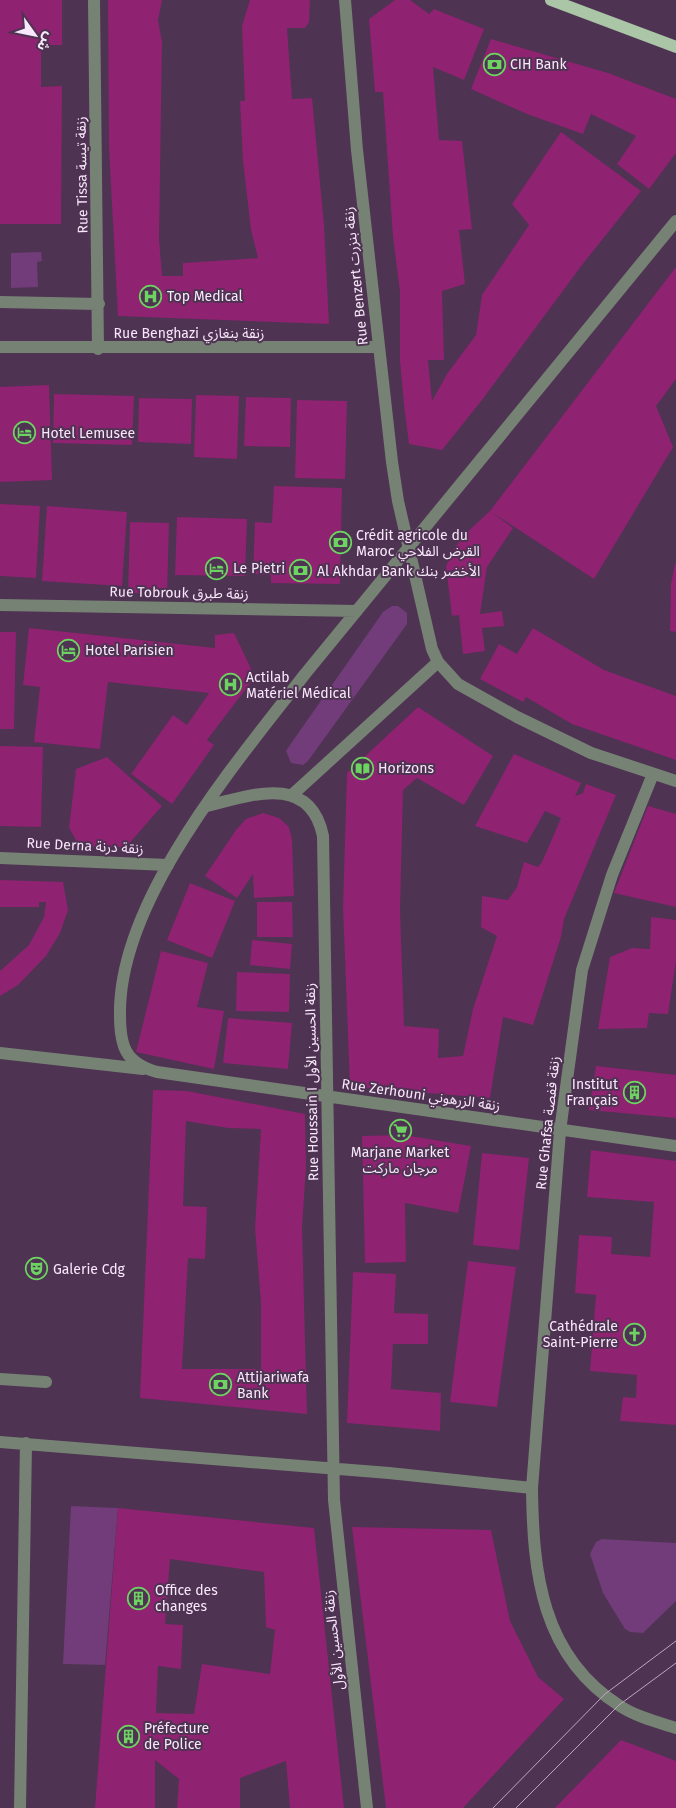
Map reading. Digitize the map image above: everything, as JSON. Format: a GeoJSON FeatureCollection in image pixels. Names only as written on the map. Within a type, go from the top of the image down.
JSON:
{"type":"FeatureCollection","features":[{"type":"Feature","properties":{"kind":"main road"},"geometry":{"type":"LineString","coordinates":[[551,0],[676,47]]}},
{"type":"Feature","properties":{"kind":"street","name":"Rue Tissa زنقة تيسة"},"geometry":{"type":"LineString","coordinates":[[94,0],[99,304],[98,349]]}},
{"type":"Feature","properties":{"kind":"street","name":"Rue Benzert زنقة بنزرت"},"geometry":{"type":"LineString","coordinates":[[345,0],[358,150],[398,501],[432,649],[438,662]]}},
{"type":"Feature","properties":{"kind":"street"},"geometry":{"type":"LineString","coordinates":[[145,1069],[130,1058],[121,1041],[120,1003],[122,977],[136,927],[168,865],[254,739],[357,610],[676,221]]}},
{"type":"Feature","properties":{"kind":"street"},"geometry":{"type":"LineString","coordinates":[[0,302],[99,304]]}},
{"type":"Feature","properties":{"kind":"street","name":"Rue Benghazi زنقة بنغازي"},"geometry":{"type":"LineString","coordinates":[[0,347],[98,349],[379,347]]}},
{"type":"Feature","properties":{"kind":"street","name":"Rue Tobrouk زنقة طبرق"},"geometry":{"type":"LineString","coordinates":[[0,605],[357,610]]}},
{"type":"Feature","properties":{"kind":"street"},"geometry":{"type":"LineString","coordinates":[[207,806],[265,793],[279,792],[292,795],[438,662],[458,684],[517,717],[591,753],[676,781]]}},
{"type":"Feature","properties":{"kind":"street","name":"Rue Ghafsa زنقة قفصة"},"geometry":{"type":"LineString","coordinates":[[653,774],[612,875],[582,970],[560,1131],[532,1488],[532,1535],[536,1570],[543,1603],[555,1634],[572,1662],[595,1686],[612,1700],[644,1718],[676,1728]]}},
{"type":"Feature","properties":{"kind":"street","name":"Rue Houssain I زنقة الحسين الأول"},"geometry":{"type":"LineString","coordinates":[[292,795],[304,801],[314,811],[321,823],[323,836],[333,1469]]}},
{"type":"Feature","properties":{"kind":"street","name":"Rue Derna زنقة درنة"},"geometry":{"type":"LineString","coordinates":[[0,858],[168,865]]}},
{"type":"Feature","properties":{"kind":"street","name":"Rue Zerhouni زنقة الزرهوني"},"geometry":{"type":"LineString","coordinates":[[0,1053],[145,1069],[560,1131],[676,1146]]}},
{"type":"Feature","properties":{"kind":"street"},"geometry":{"type":"LineString","coordinates":[[0,1379],[46,1382]]}},
{"type":"Feature","properties":{"kind":"street"},"geometry":{"type":"LineString","coordinates":[[0,1442],[333,1469],[532,1488]]}},
{"type":"Feature","properties":{"kind":"street"},"geometry":{"type":"LineString","coordinates":[[20,1808],[26,1443]]}},
{"type":"Feature","properties":{"kind":"street","name":"زنقة الحسين الأول"},"geometry":{"type":"LineString","coordinates":[[333,1469],[334,1500],[367,1808]]}},
{"type":"Feature","properties":{"kind":"shaded area"},"geometry":{"type":"Polygon","coordinates":[[[41,252],[42,261],[37,262],[38,287],[11,288],[11,253],[41,252]]]}},
{"type":"Feature","properties":{"kind":"shaded area"},"geometry":{"type":"Polygon","coordinates":[[[392,606],[398,606],[407,613],[407,624],[308,761],[303,765],[291,763],[286,751],[383,612],[392,606]]]}},
{"type":"Feature","properties":{"kind":"shaded area"},"geometry":{"type":"Polygon","coordinates":[[[71,1506],[118,1508],[105,1665],[63,1664],[71,1506]]]}},
{"type":"Feature","properties":{"kind":"shaded area"},"geometry":{"type":"Polygon","coordinates":[[[602,1539],[676,1543],[676,1601],[643,1633],[630,1632],[625,1629],[603,1593],[590,1554],[596,1542],[602,1539]]]}},
{"type":"Feature","properties":{"kind":"building"},"geometry":{"type":"Polygon","coordinates":[[[0,0],[62,0],[62,45],[41,45],[41,87],[62,86],[61,224],[0,224],[0,0]]]}},
{"type":"Feature","properties":{"kind":"building"},"geometry":{"type":"Polygon","coordinates":[[[108,0],[162,0],[158,20],[162,42],[159,239],[162,276],[183,276],[183,263],[258,258],[251,230],[243,161],[240,101],[245,101],[242,26],[250,0],[310,0],[309,22],[305,28],[287,28],[292,99],[312,98],[324,225],[329,324],[118,316],[109,148],[108,0]]]}},
{"type":"Feature","properties":{"kind":"building"},"geometry":{"type":"Polygon","coordinates":[[[395,0],[410,0],[429,14],[434,9],[484,29],[464,80],[433,67],[439,140],[462,141],[472,229],[459,230],[465,284],[442,291],[444,360],[428,360],[432,401],[447,374],[476,335],[482,295],[529,225],[512,204],[561,132],[641,191],[582,265],[482,400],[442,450],[409,444],[404,405],[400,361],[400,292],[393,237],[383,92],[375,92],[369,19],[395,0]]]}},
{"type":"Feature","properties":{"kind":"building"},"geometry":{"type":"Polygon","coordinates":[[[491,39],[608,73],[676,99],[676,153],[649,189],[617,164],[636,136],[591,114],[583,134],[527,114],[471,89],[491,39]]]}},
{"type":"Feature","properties":{"kind":"building"},"geometry":{"type":"Polygon","coordinates":[[[676,267],[676,379],[656,406],[673,447],[594,579],[493,513],[513,528],[487,567],[480,614],[502,611],[504,626],[482,628],[485,651],[463,654],[459,615],[452,616],[446,566],[454,549],[464,535],[490,511],[676,267]]]}},
{"type":"Feature","properties":{"kind":"building","name":"Hotel Lemusee"},"geometry":{"type":"Polygon","coordinates":[[[49,385],[52,480],[0,482],[0,387],[49,385]]]}},
{"type":"Feature","properties":{"kind":"building"},"geometry":{"type":"Polygon","coordinates":[[[54,394],[134,396],[132,445],[53,443],[54,394]]]}},
{"type":"Feature","properties":{"kind":"building"},"geometry":{"type":"Polygon","coordinates":[[[196,395],[239,396],[237,459],[194,457],[196,395]]]}},
{"type":"Feature","properties":{"kind":"building"},"geometry":{"type":"Polygon","coordinates":[[[246,397],[291,398],[290,447],[244,446],[246,397]]]}},
{"type":"Feature","properties":{"kind":"building"},"geometry":{"type":"Polygon","coordinates":[[[139,398],[192,399],[191,444],[138,442],[139,398]]]}},
{"type":"Feature","properties":{"kind":"building"},"geometry":{"type":"Polygon","coordinates":[[[297,400],[347,401],[345,479],[295,478],[297,400]]]}},
{"type":"Feature","properties":{"kind":"building"},"geometry":{"type":"Polygon","coordinates":[[[274,486],[342,488],[340,584],[271,583],[271,575],[253,574],[255,522],[272,523],[274,486]]]}},
{"type":"Feature","properties":{"kind":"building"},"geometry":{"type":"Polygon","coordinates":[[[0,504],[40,506],[36,578],[0,576],[0,504]]]}},
{"type":"Feature","properties":{"kind":"building"},"geometry":{"type":"Polygon","coordinates":[[[47,506],[127,512],[122,586],[42,581],[47,506]]]}},
{"type":"Feature","properties":{"kind":"building"},"geometry":{"type":"Polygon","coordinates":[[[177,517],[247,519],[245,576],[175,575],[177,517]]]}},
{"type":"Feature","properties":{"kind":"building"},"geometry":{"type":"Polygon","coordinates":[[[130,522],[169,523],[167,594],[128,593],[130,522]]]}},
{"type":"Feature","properties":{"kind":"building"},"geometry":{"type":"Polygon","coordinates":[[[675,564],[676,632],[670,631],[671,584],[675,564]]]}},
{"type":"Feature","properties":{"kind":"building"},"geometry":{"type":"Polygon","coordinates":[[[29,628],[215,648],[215,635],[234,633],[255,677],[207,740],[214,745],[172,804],[131,774],[173,715],[187,725],[209,693],[108,682],[100,749],[34,742],[40,687],[23,685],[29,628]]]}},
{"type":"Feature","properties":{"kind":"building"},"geometry":{"type":"Polygon","coordinates":[[[533,628],[604,670],[676,696],[676,760],[572,724],[526,697],[523,702],[480,679],[499,644],[517,654],[533,628]]]}},
{"type":"Feature","properties":{"kind":"building"},"geometry":{"type":"Polygon","coordinates":[[[0,632],[16,632],[14,729],[0,729],[0,632]]]}},
{"type":"Feature","properties":{"kind":"building"},"geometry":{"type":"Polygon","coordinates":[[[418,707],[493,756],[464,805],[417,778],[403,790],[400,910],[404,1026],[439,1029],[438,1058],[463,1056],[473,1009],[497,936],[481,927],[482,896],[508,900],[517,887],[524,862],[538,867],[542,862],[561,818],[545,811],[527,843],[475,826],[514,754],[581,783],[575,796],[583,793],[586,784],[616,795],[564,919],[561,937],[533,1025],[503,1017],[490,1098],[350,1087],[343,908],[347,773],[418,707]]]}},
{"type":"Feature","properties":{"kind":"building"},"geometry":{"type":"Polygon","coordinates":[[[0,746],[43,747],[41,827],[0,826],[0,746]]]}},
{"type":"Feature","properties":{"kind":"building"},"geometry":{"type":"Polygon","coordinates":[[[107,757],[162,806],[126,847],[80,847],[69,828],[76,769],[107,757]]]}},
{"type":"Feature","properties":{"kind":"building"},"geometry":{"type":"Polygon","coordinates":[[[648,806],[676,814],[676,907],[614,893],[648,806]]]}},
{"type":"Feature","properties":{"kind":"building"},"geometry":{"type":"Polygon","coordinates":[[[263,813],[279,818],[289,827],[292,840],[294,896],[254,898],[253,874],[237,898],[205,876],[236,830],[246,819],[263,813]]]}},
{"type":"Feature","properties":{"kind":"building"},"geometry":{"type":"Polygon","coordinates":[[[0,880],[63,882],[68,910],[60,933],[46,956],[18,985],[0,996],[0,971],[29,945],[44,917],[46,902],[39,902],[39,907],[0,907],[0,880]]]}},
{"type":"Feature","properties":{"kind":"building"},"geometry":{"type":"Polygon","coordinates":[[[190,883],[235,901],[212,958],[167,940],[190,883]]]}},
{"type":"Feature","properties":{"kind":"building"},"geometry":{"type":"Polygon","coordinates":[[[257,902],[292,902],[293,937],[257,937],[257,902]]]}},
{"type":"Feature","properties":{"kind":"building"},"geometry":{"type":"Polygon","coordinates":[[[651,917],[676,920],[676,961],[668,1014],[649,1013],[647,1028],[598,1029],[610,957],[632,948],[650,949],[651,917]]]}},
{"type":"Feature","properties":{"kind":"building"},"geometry":{"type":"Polygon","coordinates":[[[252,940],[292,944],[290,969],[250,965],[252,940]]]}},
{"type":"Feature","properties":{"kind":"building"},"geometry":{"type":"Polygon","coordinates":[[[161,951],[208,963],[197,1007],[224,1011],[214,1069],[136,1052],[161,951]]]}},
{"type":"Feature","properties":{"kind":"building"},"geometry":{"type":"Polygon","coordinates":[[[237,972],[290,974],[289,1012],[236,1011],[237,972]]]}},
{"type":"Feature","properties":{"kind":"building"},"geometry":{"type":"Polygon","coordinates":[[[228,1018],[292,1023],[288,1069],[223,1063],[228,1018]]]}},
{"type":"Feature","properties":{"kind":"building","name":"Institut Français"},"geometry":{"type":"Polygon","coordinates":[[[596,1066],[676,1075],[676,1118],[589,1110],[596,1066]]]}},
{"type":"Feature","properties":{"kind":"building"},"geometry":{"type":"Polygon","coordinates":[[[153,1090],[187,1091],[305,1114],[306,1167],[302,1227],[307,1414],[140,1398],[153,1090]],[[186,1121],[183,1206],[207,1207],[205,1259],[188,1258],[182,1369],[261,1369],[261,1303],[255,1228],[261,1129],[228,1128],[186,1121]]]}},
{"type":"Feature","properties":{"kind":"building"},"geometry":{"type":"Polygon","coordinates":[[[404,1135],[471,1146],[458,1213],[405,1203],[406,1262],[365,1263],[362,1136],[404,1135]]]}},
{"type":"Feature","properties":{"kind":"building","name":"Cathédrale Saint-Pierre"},"geometry":{"type":"Polygon","coordinates":[[[591,1150],[676,1161],[676,1425],[620,1421],[623,1397],[636,1398],[637,1375],[590,1371],[596,1295],[575,1293],[579,1235],[612,1237],[611,1254],[650,1257],[654,1202],[587,1197],[591,1150]]]}},
{"type":"Feature","properties":{"kind":"building"},"geometry":{"type":"Polygon","coordinates":[[[482,1153],[529,1158],[519,1250],[473,1245],[482,1153]]]}},
{"type":"Feature","properties":{"kind":"building"},"geometry":{"type":"Polygon","coordinates":[[[468,1261],[516,1267],[497,1407],[450,1402],[468,1261]]]}},
{"type":"Feature","properties":{"kind":"building"},"geometry":{"type":"Polygon","coordinates":[[[353,1272],[396,1274],[394,1313],[428,1314],[428,1344],[393,1344],[391,1389],[441,1393],[440,1431],[347,1423],[353,1272]]]}},
{"type":"Feature","properties":{"kind":"building"},"geometry":{"type":"Polygon","coordinates":[[[118,1508],[314,1528],[344,1808],[290,1808],[286,1761],[240,1778],[240,1808],[177,1808],[179,1779],[155,1760],[155,1808],[95,1808],[118,1508]],[[170,1559],[165,1624],[183,1625],[181,1669],[158,1666],[156,1713],[194,1714],[202,1664],[270,1674],[275,1630],[266,1627],[264,1572],[170,1559]]]}},
{"type":"Feature","properties":{"kind":"building"},"geometry":{"type":"Polygon","coordinates":[[[352,1527],[491,1530],[510,1621],[538,1677],[564,1699],[463,1808],[386,1808],[352,1527]]]}},
{"type":"Feature","properties":{"kind":"building"},"geometry":{"type":"Polygon","coordinates":[[[621,1740],[676,1761],[676,1808],[555,1808],[621,1740]]]}},
{"type":"Feature","properties":{"kind":"tram line"},"geometry":{"type":"LineString","coordinates":[[493,1808],[605,1694],[676,1641]]}},
{"type":"Feature","properties":{"kind":"tram line"},"geometry":{"type":"LineString","coordinates":[[516,1808],[619,1705],[676,1663]]}},
{"type":"Feature","properties":{"kind":"place","name":"CIH Bank"},"geometry":{"type":"Point","coordinates":[494,64]}},
{"type":"Feature","properties":{"kind":"place","name":"Top Medical"},"geometry":{"type":"Point","coordinates":[151,296]}},
{"type":"Feature","properties":{"kind":"place","name":"Hotel Lemusee"},"geometry":{"type":"Point","coordinates":[25,433]}},
{"type":"Feature","properties":{"kind":"place","name":"Crédit agricole du Maroc القرض الفلاحي"},"geometry":{"type":"Point","coordinates":[340,543]}},
{"type":"Feature","properties":{"kind":"place","name":"Le Pietri"},"geometry":{"type":"Point","coordinates":[217,568]}},
{"type":"Feature","properties":{"kind":"place","name":"Al Akhdar Bank الأخضر بنك"},"geometry":{"type":"Point","coordinates":[301,571]}},
{"type":"Feature","properties":{"kind":"place","name":"Hotel Parisien"},"geometry":{"type":"Point","coordinates":[69,650]}},
{"type":"Feature","properties":{"kind":"place","name":"Actilab Matériel Médical"},"geometry":{"type":"Point","coordinates":[230,685]}},
{"type":"Feature","properties":{"kind":"place","name":"Horizons"},"geometry":{"type":"Point","coordinates":[362,768]}},
{"type":"Feature","properties":{"kind":"place","name":"Institut Français"},"geometry":{"type":"Point","coordinates":[634,1092]}},
{"type":"Feature","properties":{"kind":"place","name":"Marjane Market مرجان ماركت"},"geometry":{"type":"Point","coordinates":[400,1130]}},
{"type":"Feature","properties":{"kind":"place","name":"Galerie Cdg"},"geometry":{"type":"Point","coordinates":[37,1269]}},
{"type":"Feature","properties":{"kind":"place","name":"Cathédrale Saint-Pierre"},"geometry":{"type":"Point","coordinates":[634,1334]}},
{"type":"Feature","properties":{"kind":"place","name":"Attijariwafa Bank"},"geometry":{"type":"Point","coordinates":[221,1385]}},
{"type":"Feature","properties":{"kind":"place","name":"Office des changes"},"geometry":{"type":"Point","coordinates":[139,1598]}},
{"type":"Feature","properties":{"kind":"place","name":"Préfecture de Police"},"geometry":{"type":"Point","coordinates":[128,1736]}}]}
